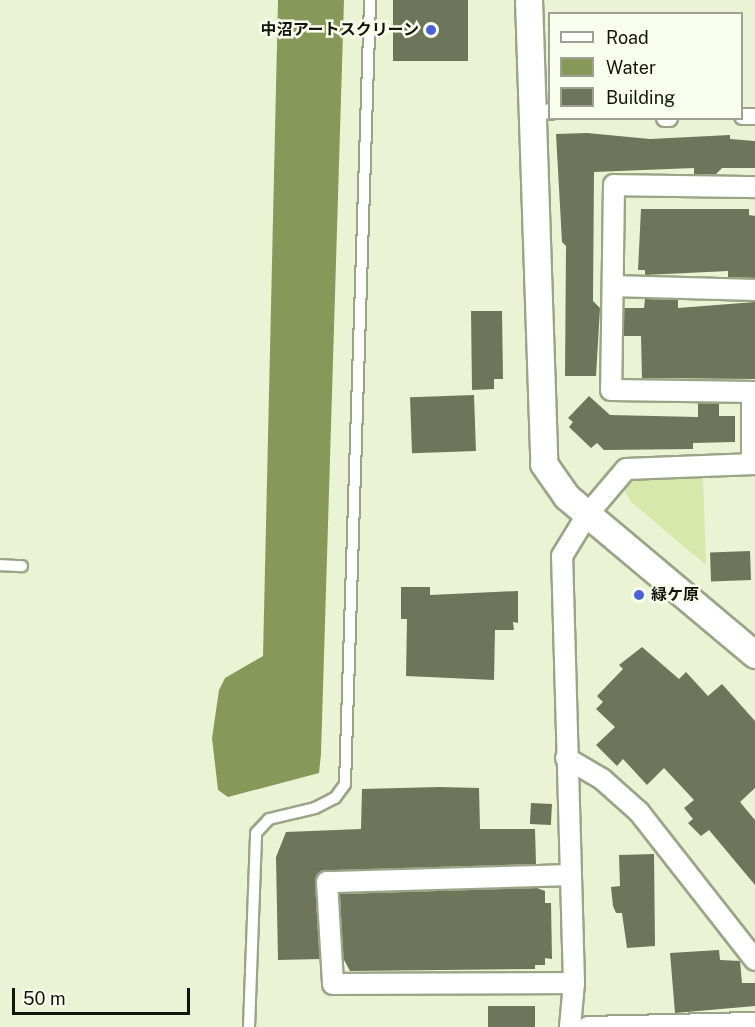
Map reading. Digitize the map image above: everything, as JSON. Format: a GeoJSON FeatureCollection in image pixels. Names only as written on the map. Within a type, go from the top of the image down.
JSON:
{"type":"FeatureCollection","features":[{"type":"Feature","properties":{"kind":"street"},"geometry":{"type":"LineString","coordinates":[[529,0],[543,462],[567,497],[754,652]]}},
{"type":"Feature","properties":{"kind":"street"},"geometry":{"type":"LineString","coordinates":[[570,1027],[574,984],[562,556],[587,514],[626,469],[754,464],[753,392],[611,390],[614,185],[755,187]]}},
{"type":"Feature","properties":{"kind":"street"},"geometry":{"type":"LineString","coordinates":[[613,286],[755,290]]}},
{"type":"Feature","properties":{"kind":"street"},"geometry":{"type":"LineString","coordinates":[[566,758],[602,779],[639,812],[755,960]]}},
{"type":"Feature","properties":{"kind":"street"},"geometry":{"type":"LineString","coordinates":[[570,875],[327,882],[333,984],[574,984]]}},
{"type":"Feature","properties":{"kind":"street"},"geometry":{"type":"LineString","coordinates":[[588,1027],[755,1023]]}},
{"type":"Feature","properties":{"kind":"lane"},"geometry":{"type":"LineString","coordinates":[[249,1027],[256,833],[269,819],[315,808],[335,798],[345,783],[369,0]]}},
{"type":"Feature","properties":{"kind":"lane"},"geometry":{"type":"LineString","coordinates":[[0,565],[21,566]]}},
{"type":"Feature","properties":{"kind":"shaded area"},"geometry":{"type":"Polygon","coordinates":[[[649,476],[703,477],[706,565],[631,502],[623,488],[626,482],[649,476]]]}},
{"type":"Feature","properties":{"kind":"water"},"geometry":{"type":"Polygon","coordinates":[[[278,0],[344,0],[321,754],[319,773],[228,797],[218,790],[212,738],[219,690],[225,678],[263,656],[278,0]]]}},
{"type":"Feature","properties":{"kind":"building","name":"中沼アートスクリーン"},"geometry":{"type":"Polygon","coordinates":[[[393,0],[468,0],[468,61],[393,61],[393,0]]]}},
{"type":"Feature","properties":{"kind":"building"},"geometry":{"type":"Polygon","coordinates":[[[587,133],[650,139],[730,135],[730,139],[755,141],[755,168],[722,168],[716,174],[694,174],[694,168],[594,172],[593,301],[600,308],[596,376],[565,376],[566,246],[562,242],[556,134],[587,133]]]}},
{"type":"Feature","properties":{"kind":"building"},"geometry":{"type":"Polygon","coordinates":[[[641,209],[749,209],[749,215],[755,216],[755,278],[728,277],[728,271],[645,275],[645,270],[638,270],[641,209]]]}},
{"type":"Feature","properties":{"kind":"building"},"geometry":{"type":"Polygon","coordinates":[[[645,299],[678,300],[678,308],[755,302],[755,379],[642,378],[641,336],[624,336],[624,308],[644,308],[645,299]]]}},
{"type":"Feature","properties":{"kind":"building"},"geometry":{"type":"Polygon","coordinates":[[[471,311],[502,311],[503,379],[494,379],[494,389],[472,390],[471,311]]]}},
{"type":"Feature","properties":{"kind":"building"},"geometry":{"type":"Polygon","coordinates":[[[474,395],[476,451],[412,453],[410,397],[474,395]]]}},
{"type":"Feature","properties":{"kind":"building"},"geometry":{"type":"Polygon","coordinates":[[[589,396],[610,415],[698,417],[698,403],[719,404],[719,416],[735,416],[735,442],[693,443],[693,449],[604,450],[597,443],[591,448],[569,427],[573,422],[568,418],[589,396]]]}},
{"type":"Feature","properties":{"kind":"building"},"geometry":{"type":"Polygon","coordinates":[[[750,551],[751,580],[711,581],[710,552],[750,551]]]}},
{"type":"Feature","properties":{"kind":"building"},"geometry":{"type":"Polygon","coordinates":[[[401,587],[430,587],[430,595],[518,591],[518,623],[513,622],[514,630],[495,630],[494,680],[406,676],[407,619],[401,619],[401,587]]]}},
{"type":"Feature","properties":{"kind":"building"},"geometry":{"type":"Polygon","coordinates":[[[642,647],[679,679],[686,672],[708,696],[722,684],[755,721],[755,788],[740,802],[755,820],[755,885],[709,830],[701,836],[688,823],[693,819],[684,808],[694,800],[664,768],[647,785],[623,759],[617,766],[596,745],[615,727],[596,709],[603,702],[597,696],[623,669],[619,665],[642,647]]]}},
{"type":"Feature","properties":{"kind":"building"},"geometry":{"type":"Polygon","coordinates":[[[479,788],[480,829],[535,829],[536,864],[321,872],[315,883],[320,959],[278,960],[276,857],[286,832],[361,829],[362,789],[479,788]]]}},
{"type":"Feature","properties":{"kind":"building"},"geometry":{"type":"Polygon","coordinates":[[[531,803],[552,804],[551,825],[530,824],[531,803]]]}},
{"type":"Feature","properties":{"kind":"building"},"geometry":{"type":"Polygon","coordinates":[[[654,854],[655,946],[627,948],[622,913],[616,913],[613,906],[611,887],[620,886],[619,855],[654,854]]]}},
{"type":"Feature","properties":{"kind":"building"},"geometry":{"type":"Polygon","coordinates":[[[537,888],[545,891],[545,903],[551,903],[552,959],[545,958],[545,965],[535,965],[535,969],[350,971],[343,958],[340,894],[537,888]]]}},
{"type":"Feature","properties":{"kind":"building"},"geometry":{"type":"Polygon","coordinates":[[[719,950],[720,960],[740,961],[742,983],[755,983],[755,1006],[675,1013],[670,953],[719,950]]]}},
{"type":"Feature","properties":{"kind":"building"},"geometry":{"type":"Polygon","coordinates":[[[488,1006],[535,1006],[535,1027],[488,1027],[488,1006]]]}},
{"type":"Feature","properties":{"kind":"place","name":"中沼アートスクリーン"},"geometry":{"type":"Point","coordinates":[431,30]}},
{"type":"Feature","properties":{"kind":"place","name":"緑ケ原"},"geometry":{"type":"Point","coordinates":[639,595]}}]}
